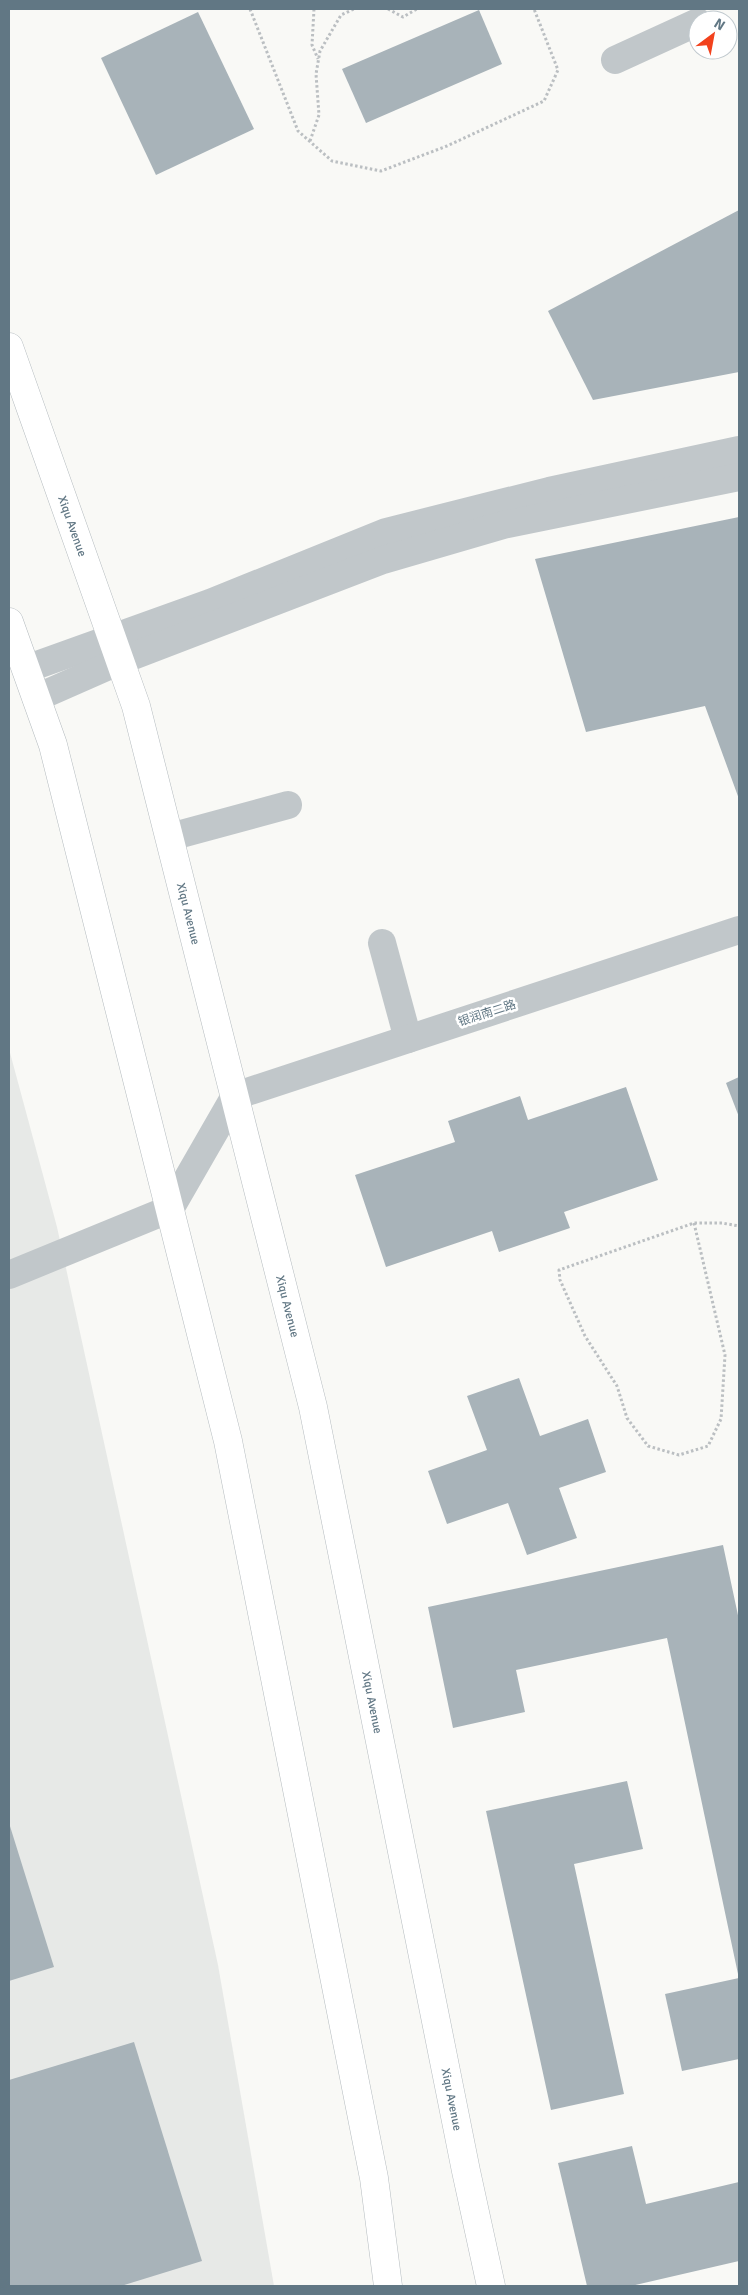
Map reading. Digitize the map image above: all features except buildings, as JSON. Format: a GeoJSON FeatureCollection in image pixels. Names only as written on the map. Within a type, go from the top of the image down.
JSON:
{"type":"FeatureCollection","features":[{"type":"Feature","properties":{"kind":"main road","name":"Xiqu Avenue"},"geometry":{"type":"LineString","coordinates":[[9,346],[136,706],[313,1407],[464,2161],[491,2286]]}},
{"type":"Feature","properties":{"kind":"main road"},"geometry":{"type":"LineString","coordinates":[[9,622],[54,745],[228,1441],[374,2178],[388,2286]]}},
{"type":"Feature","properties":{"kind":"street"},"geometry":{"type":"LineString","coordinates":[[615,60],[688,27]]}},
{"type":"Feature","properties":{"kind":"street"},"geometry":{"type":"LineString","coordinates":[[36,698],[116,649],[210,603],[386,532],[548,490],[739,450]]}},
{"type":"Feature","properties":{"kind":"street"},"geometry":{"type":"LineString","coordinates":[[26,669],[116,649],[383,560],[503,525],[739,477]]}},
{"type":"Feature","properties":{"kind":"street"},"geometry":{"type":"LineString","coordinates":[[170,837],[288,805]]}},
{"type":"Feature","properties":{"kind":"street","name":"银润南二路"},"geometry":{"type":"LineString","coordinates":[[235,1096],[739,930]]}},
{"type":"Feature","properties":{"kind":"street"},"geometry":{"type":"LineString","coordinates":[[382,943],[408,1039]]}},
{"type":"Feature","properties":{"kind":"street"},"geometry":{"type":"LineString","coordinates":[[9,1275],[170,1209],[235,1096]]}},
{"type":"Feature","properties":{"kind":"path"},"geometry":{"type":"LineString","coordinates":[[250,9],[298,130],[332,161],[381,171],[447,146],[544,101],[558,70],[534,9]]}},
{"type":"Feature","properties":{"kind":"path"},"geometry":{"type":"LineString","coordinates":[[314,9],[312,45],[318,60]]}},
{"type":"Feature","properties":{"kind":"path"},"geometry":{"type":"LineString","coordinates":[[310,141],[319,115],[316,74],[320,51],[340,15],[354,9]]}},
{"type":"Feature","properties":{"kind":"path"},"geometry":{"type":"LineString","coordinates":[[388,9],[403,17],[417,9]]}},
{"type":"Feature","properties":{"kind":"path"},"geometry":{"type":"LineString","coordinates":[[694,1223],[726,1355],[721,1420],[708,1446],[679,1455],[648,1446],[627,1418],[617,1386],[585,1336],[560,1280],[559,1270],[694,1223],[722,1222],[739,1226]]}},
{"type":"Feature","properties":{"kind":"shaded area"},"geometry":{"type":"Polygon","coordinates":[[[9,1049],[57,1227],[218,1965],[274,2286],[9,2286],[9,1049]]]}}]}
